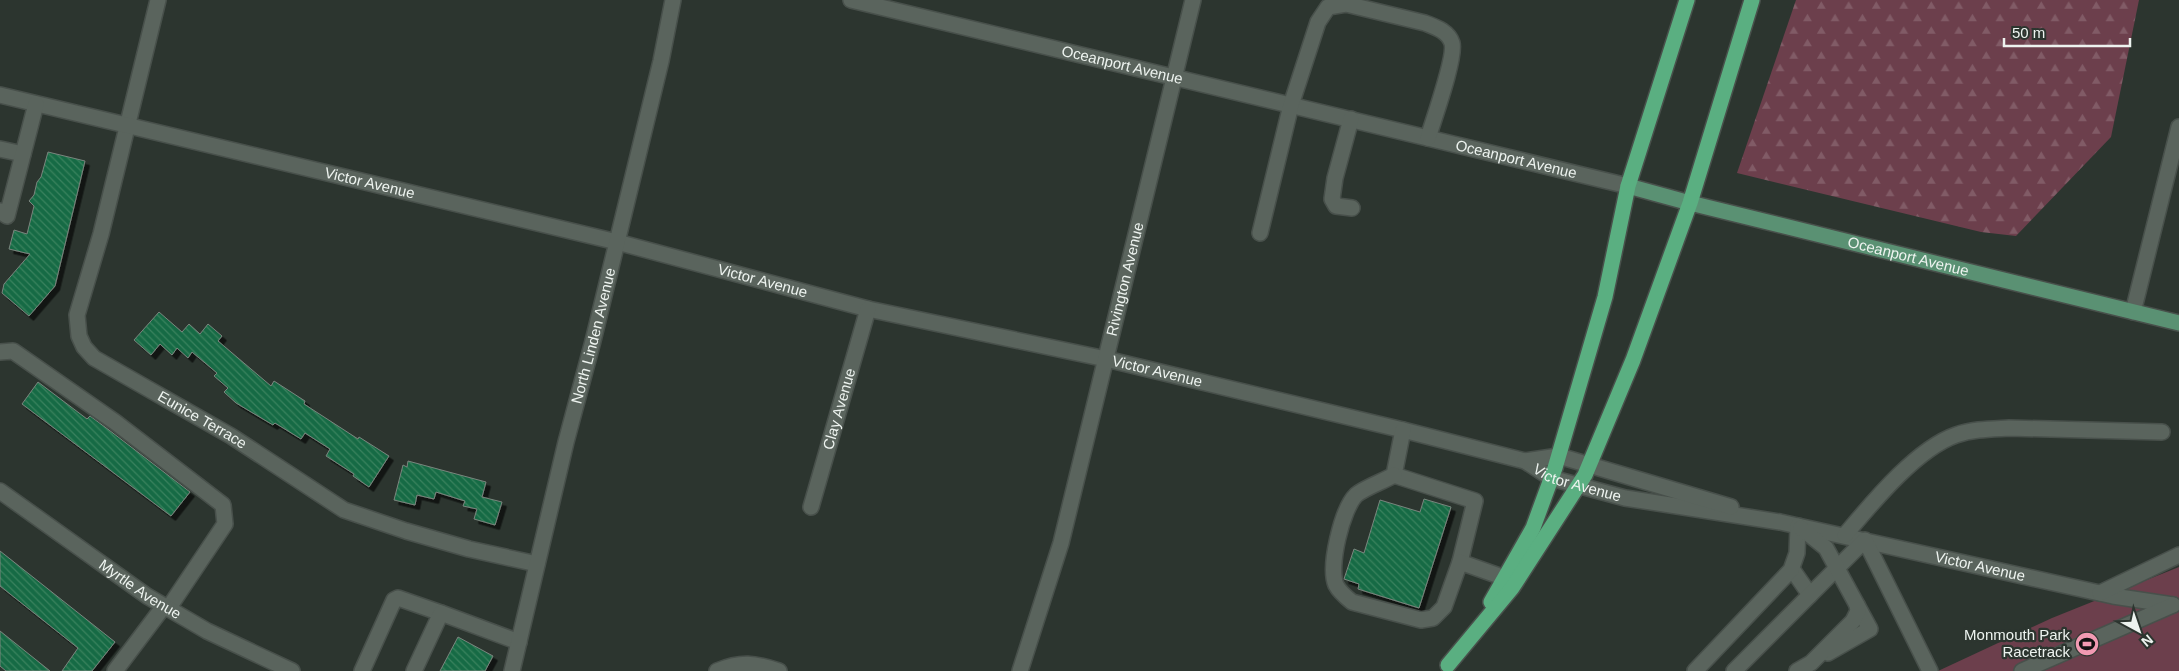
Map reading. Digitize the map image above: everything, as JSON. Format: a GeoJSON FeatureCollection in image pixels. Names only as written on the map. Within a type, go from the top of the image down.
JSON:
{"type":"FeatureCollection","features":[{"type":"Feature","properties":{"kind":"highway"},"geometry":{"type":"LineString","coordinates":[[1446,668],[1505,578],[1533,528],[1559,456],[1605,297],[1628,186],[1687,0]]}},
{"type":"Feature","properties":{"kind":"highway"},"geometry":{"type":"LineString","coordinates":[[1446,668],[1512,588],[1589,465],[1633,360],[1690,203],[1752,0]]}},
{"type":"Feature","properties":{"kind":"main road","name":"Oceanport Avenue"},"geometry":{"type":"LineString","coordinates":[[1628,186],[1690,203],[2179,323]]}},
{"type":"Feature","properties":{"kind":"street","name":"Eunice Terrace"},"geometry":{"type":"LineString","coordinates":[[158,0],[128,126],[77,315],[79,336],[84,347],[94,358],[231,436],[344,510],[406,531],[469,549],[537,564]]}},
{"type":"Feature","properties":{"kind":"street","name":"North Linden Avenue"},"geometry":{"type":"LineString","coordinates":[[512,671],[661,61],[673,0]]}},
{"type":"Feature","properties":{"kind":"street","name":"Oceanport Avenue"},"geometry":{"type":"LineString","coordinates":[[850,0],[1628,186]]}},
{"type":"Feature","properties":{"kind":"street","name":"Rivington Avenue"},"geometry":{"type":"LineString","coordinates":[[1020,671],[1061,544],[1194,0]]}},
{"type":"Feature","properties":{"kind":"street"},"geometry":{"type":"LineString","coordinates":[[1260,233],[1291,105],[1318,22],[1328,7],[1346,4],[1436,27],[1446,33],[1452,42],[1451,60],[1428,138]]}},
{"type":"Feature","properties":{"kind":"street","name":"Victor Avenue"},"geometry":{"type":"LineString","coordinates":[[0,95],[616,242],[868,309],[1106,359],[1403,430],[1525,461],[1551,478],[1625,498],[1780,522],[2100,593],[2176,604]]}},
{"type":"Feature","properties":{"kind":"street"},"geometry":{"type":"LineString","coordinates":[[0,211],[7,216],[36,104]]}},
{"type":"Feature","properties":{"kind":"street"},"geometry":{"type":"LineString","coordinates":[[1351,119],[1335,178],[1332,199],[1336,206],[1352,208]]}},
{"type":"Feature","properties":{"kind":"street"},"geometry":{"type":"LineString","coordinates":[[2133,312],[2179,126]]}},
{"type":"Feature","properties":{"kind":"street"},"geometry":{"type":"LineString","coordinates":[[0,150],[23,154]]}},
{"type":"Feature","properties":{"kind":"street","name":"Clay Avenue"},"geometry":{"type":"LineString","coordinates":[[812,507],[868,309]]}},
{"type":"Feature","properties":{"kind":"street"},"geometry":{"type":"LineString","coordinates":[[0,352],[13,351],[115,422],[223,505],[225,524],[166,608],[115,671]]}},
{"type":"Feature","properties":{"kind":"street"},"geometry":{"type":"LineString","coordinates":[[1845,535],[1873,502],[1929,449],[1956,435],[1984,429],[2009,428],[2162,432]]}},
{"type":"Feature","properties":{"kind":"street"},"geometry":{"type":"LineString","coordinates":[[1394,475],[1403,430]]}},
{"type":"Feature","properties":{"kind":"street","name":"Victor Avenue"},"geometry":{"type":"LineString","coordinates":[[1525,461],[1559,456],[1780,522]]}},
{"type":"Feature","properties":{"kind":"street"},"geometry":{"type":"LineString","coordinates":[[1394,475],[1475,501],[1460,562],[1444,607],[1433,618],[1420,620],[1352,602],[1336,585],[1333,565],[1344,517],[1356,496],[1394,475]]}},
{"type":"Feature","properties":{"kind":"street","name":"Myrtle Avenue"},"geometry":{"type":"LineString","coordinates":[[0,490],[112,572],[166,608],[207,631],[290,671]]}},
{"type":"Feature","properties":{"kind":"street"},"geometry":{"type":"LineString","coordinates":[[1797,671],[1811,663],[1853,621],[1858,611],[1857,605],[1838,567],[1826,548],[1798,526]]}},
{"type":"Feature","properties":{"kind":"street"},"geometry":{"type":"LineString","coordinates":[[1695,671],[1792,569],[1796,553],[1798,526]]}},
{"type":"Feature","properties":{"kind":"street"},"geometry":{"type":"LineString","coordinates":[[1734,671],[1865,540],[1930,671]]}},
{"type":"Feature","properties":{"kind":"street"},"geometry":{"type":"LineString","coordinates":[[1850,555],[1876,563]]}},
{"type":"Feature","properties":{"kind":"street"},"geometry":{"type":"LineString","coordinates":[[2100,593],[2179,555]]}},
{"type":"Feature","properties":{"kind":"street"},"geometry":{"type":"LineString","coordinates":[[1460,562],[1505,578]]}},
{"type":"Feature","properties":{"kind":"street"},"geometry":{"type":"LineString","coordinates":[[1792,569],[1810,595]]}},
{"type":"Feature","properties":{"kind":"street"},"geometry":{"type":"LineString","coordinates":[[362,671],[394,600],[398,598],[519,642]]}},
{"type":"Feature","properties":{"kind":"street"},"geometry":{"type":"LineString","coordinates":[[2022,671],[2176,604]]}},
{"type":"Feature","properties":{"kind":"street"},"geometry":{"type":"LineString","coordinates":[[414,671],[441,613]]}},
{"type":"Feature","properties":{"kind":"street"},"geometry":{"type":"LineString","coordinates":[[717,671],[735,664],[762,665],[779,671]]}},
{"type":"Feature","properties":{"kind":"green space"},"geometry":{"type":"Polygon","coordinates":[[[1796,0],[2139,0],[2111,137],[2016,236],[1981,232],[1737,173],[1796,0]]]}},
{"type":"Feature","properties":{"kind":"green space","name":"Monmouth Park Racetrack"},"geometry":{"type":"Polygon","coordinates":[[[2179,567],[2179,671],[1938,671],[2052,618],[2179,567]]]}},
{"type":"Feature","properties":{"kind":"building"},"geometry":{"type":"Polygon","coordinates":[[[48,152],[85,161],[55,286],[29,316],[2,293],[4,284],[30,254],[9,249],[14,230],[27,234],[34,206],[29,201],[34,195],[37,182],[41,177],[48,152]]]}},
{"type":"Feature","properties":{"kind":"building"},"geometry":{"type":"Polygon","coordinates":[[[159,312],[182,332],[189,324],[200,334],[208,324],[222,336],[218,341],[271,386],[274,381],[305,401],[304,404],[358,439],[359,437],[389,456],[369,487],[353,476],[354,474],[326,456],[330,449],[305,433],[301,439],[236,403],[224,392],[228,388],[214,376],[217,373],[192,352],[188,358],[177,348],[172,355],[160,344],[151,355],[134,340],[159,312]]]}},
{"type":"Feature","properties":{"kind":"building"},"geometry":{"type":"Polygon","coordinates":[[[38,382],[87,419],[90,416],[190,492],[171,516],[22,404],[38,382]]]}},
{"type":"Feature","properties":{"kind":"building"},"geometry":{"type":"Polygon","coordinates":[[[408,461],[486,482],[482,497],[502,502],[495,525],[474,519],[477,509],[463,506],[465,501],[436,492],[434,499],[417,495],[415,505],[394,500],[403,465],[407,467],[408,461]]]}},
{"type":"Feature","properties":{"kind":"building"},"geometry":{"type":"Polygon","coordinates":[[[1424,499],[1451,507],[1419,608],[1358,589],[1359,584],[1344,579],[1354,549],[1364,553],[1380,500],[1420,512],[1424,499]]]}},
{"type":"Feature","properties":{"kind":"building"},"geometry":{"type":"Polygon","coordinates":[[[0,551],[115,642],[92,671],[62,671],[78,648],[0,586],[0,551]]]}},
{"type":"Feature","properties":{"kind":"building"},"geometry":{"type":"Polygon","coordinates":[[[0,631],[50,671],[6,671],[0,666],[0,631]]]}},
{"type":"Feature","properties":{"kind":"building"},"geometry":{"type":"Polygon","coordinates":[[[458,637],[493,656],[485,671],[440,671],[458,637]]]}},
{"type":"Feature","properties":{"kind":"place","name":"Monmouth Park Racetrack"},"geometry":{"type":"Point","coordinates":[2087,644]}}]}
